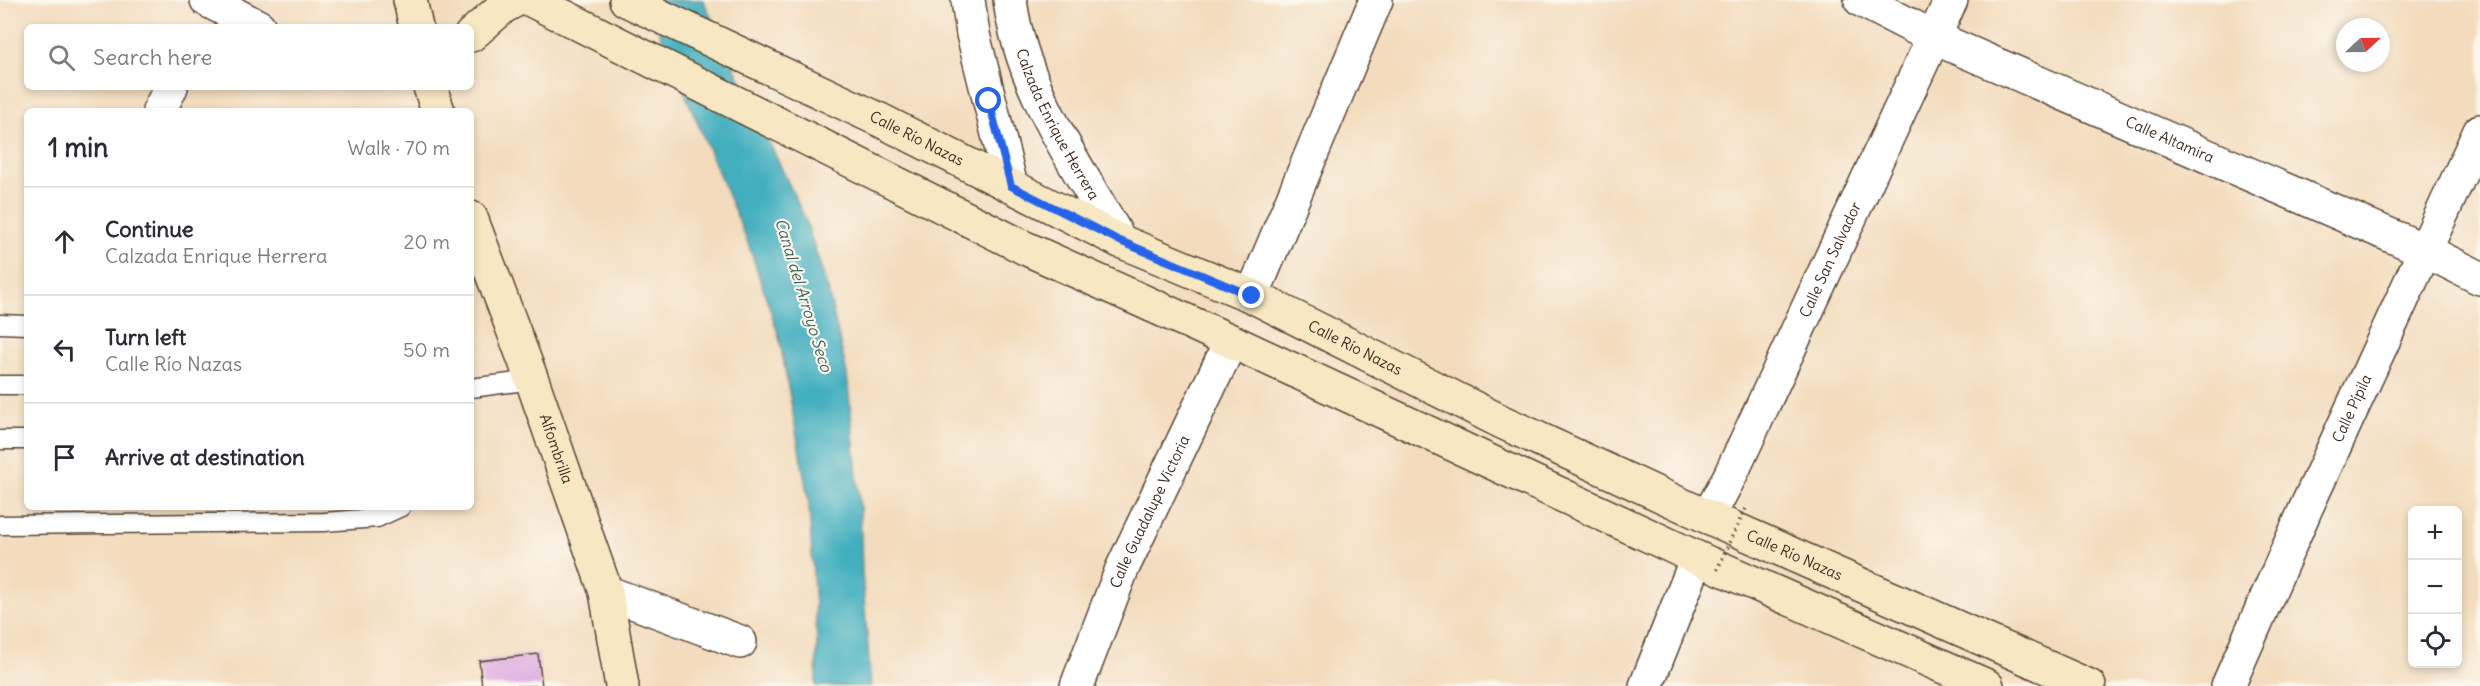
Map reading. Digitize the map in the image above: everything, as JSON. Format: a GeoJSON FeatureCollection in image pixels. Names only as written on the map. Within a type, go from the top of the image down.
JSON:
{"type":"FeatureCollection","features":[{"type":"Feature","properties":{"kind":"street"},"geometry":{"type":"LineString","coordinates":[[410,0],[415,24]]}},
{"type":"Feature","properties":{"kind":"street"},"geometry":{"type":"LineString","coordinates":[[474,32],[503,7],[516,0]]}},
{"type":"Feature","properties":{"kind":"street","name":"Calle Río Nazas"},"geometry":{"type":"LineString","coordinates":[[626,0],[880,120],[1120,241],[1252,296],[1502,422],[1708,517],[2089,686]]}},
{"type":"Feature","properties":{"kind":"street"},"geometry":{"type":"LineString","coordinates":[[968,0],[975,45],[1011,186]]}},
{"type":"Feature","properties":{"kind":"street","name":"Calzada Enrique Herrera"},"geometry":{"type":"LineString","coordinates":[[1010,0],[1013,27],[1039,97],[1120,241]]}},
{"type":"Feature","properties":{"kind":"street"},"geometry":{"type":"LineString","coordinates":[[1252,296],[1376,0]]}},
{"type":"Feature","properties":{"kind":"street","name":"Calle Altamira"},"geometry":{"type":"LineString","coordinates":[[1861,0],[1935,38],[2424,250],[2480,278]]}},
{"type":"Feature","properties":{"kind":"street","name":"Calle San Salvador"},"geometry":{"type":"LineString","coordinates":[[1708,517],[1730,476],[1951,0]]}},
{"type":"Feature","properties":{"kind":"street"},"geometry":{"type":"LineString","coordinates":[[545,7],[1025,248],[1231,341],[1707,564],[1987,686]]}},
{"type":"Feature","properties":{"kind":"street"},"geometry":{"type":"LineString","coordinates":[[207,10],[250,24]]}},
{"type":"Feature","properties":{"kind":"street"},"geometry":{"type":"LineString","coordinates":[[160,108],[170,90]]}},
{"type":"Feature","properties":{"kind":"street"},"geometry":{"type":"LineString","coordinates":[[431,90],[437,108]]}},
{"type":"Feature","properties":{"kind":"street","name":"Calle Pípila"},"geometry":{"type":"LineString","coordinates":[[2228,686],[2306,508],[2480,131]]}},
{"type":"Feature","properties":{"kind":"street","name":"Alfombrilla"},"geometry":{"type":"LineString","coordinates":[[474,226],[532,380],[606,592],[622,686]]}},
{"type":"Feature","properties":{"kind":"street","name":"Calle Guadalupe Victoria"},"geometry":{"type":"LineString","coordinates":[[1077,686],[1122,569],[1231,341]]}},
{"type":"Feature","properties":{"kind":"street"},"geometry":{"type":"LineString","coordinates":[[1646,686],[1707,564]]}},
{"type":"Feature","properties":{"kind":"street"},"geometry":{"type":"LineString","coordinates":[[606,592],[740,642]]}},
{"type":"Feature","properties":{"kind":"lane"},"geometry":{"type":"LineString","coordinates":[[0,324],[24,325]]}},
{"type":"Feature","properties":{"kind":"lane"},"geometry":{"type":"LineString","coordinates":[[474,388],[532,380]]}},
{"type":"Feature","properties":{"kind":"lane"},"geometry":{"type":"LineString","coordinates":[[0,385],[24,385]]}},
{"type":"Feature","properties":{"kind":"lane"},"geometry":{"type":"LineString","coordinates":[[0,440],[24,441]]}},
{"type":"Feature","properties":{"kind":"lane"},"geometry":{"type":"LineString","coordinates":[[0,525],[324,522],[377,518],[394,510]]}},
{"type":"Feature","properties":{"kind":"path"},"geometry":{"type":"LineString","coordinates":[[1707,564],[1747,505]]}},
{"type":"Feature","properties":{"kind":"water","name":"Canal del Arroyo Seco"},"geometry":{"type":"Polygon","coordinates":[[[646,0],[703,0],[806,221],[828,290],[847,374],[860,507],[862,573],[871,686],[816,686],[817,644],[809,503],[779,336],[748,243],[646,0]]]}},
{"type":"Feature","properties":{"kind":"building"},"geometry":{"type":"Polygon","coordinates":[[[538,654],[542,686],[482,686],[479,661],[538,654]]]}},
{"type":"Feature","properties":{"kind":"route"},"geometry":{"type":"LineString","coordinates":[[989,101],[1011,186],[1120,241],[1252,296]]}}]}
